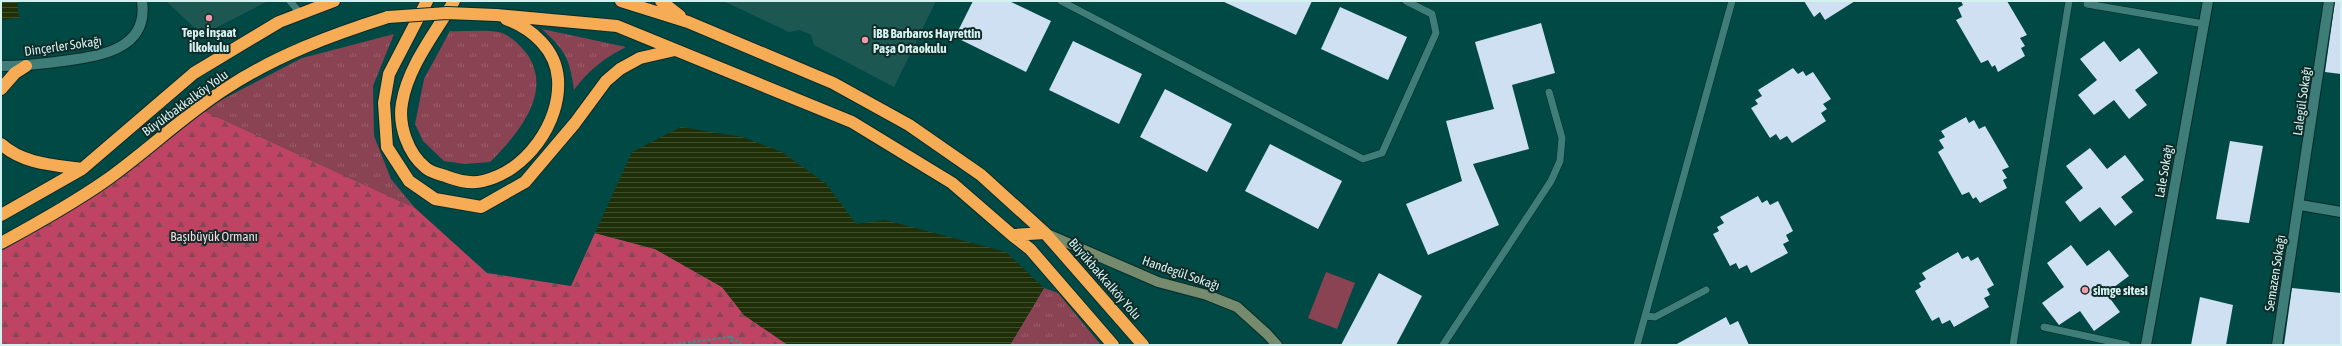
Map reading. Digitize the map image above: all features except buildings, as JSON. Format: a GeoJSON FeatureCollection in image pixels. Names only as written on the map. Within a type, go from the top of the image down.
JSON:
{"type":"FeatureCollection","features":[{"type":"Feature","properties":{"kind":"highway"},"geometry":{"type":"LineString","coordinates":[[314,8],[325,1]]}},
{"type":"Feature","properties":{"kind":"highway","name":"Büyükbakkalköy Yolu"},"geometry":{"type":"LineString","coordinates":[[1,215],[82,169],[194,73],[238,45],[300,13],[334,1]]}},
{"type":"Feature","properties":{"kind":"highway"},"geometry":{"type":"LineString","coordinates":[[427,1],[389,74],[384,103],[387,147],[409,181],[435,199],[481,207],[525,182],[575,123],[606,81],[620,69],[640,58],[675,50]]}},
{"type":"Feature","properties":{"kind":"highway"},"geometry":{"type":"LineString","coordinates":[[454,1],[420,57],[401,103],[403,133],[412,152],[426,169],[460,181],[482,182],[504,174],[527,156],[541,140],[555,108],[559,89],[557,66],[550,52],[522,25],[496,15]]}},
{"type":"Feature","properties":{"kind":"highway"},"geometry":{"type":"LineString","coordinates":[[621,1],[688,22]]}},
{"type":"Feature","properties":{"kind":"highway"},"geometry":{"type":"LineString","coordinates":[[661,1],[688,22]]}},
{"type":"Feature","properties":{"kind":"highway","name":"Büyükbakkalköy Yolu"},"geometry":{"type":"LineString","coordinates":[[1,243],[44,219],[105,180],[225,89],[298,50],[339,32],[388,17],[447,13],[525,16],[618,26],[852,122],[952,183],[1012,235]]}},
{"type":"Feature","properties":{"kind":"highway","name":"Büyükbakkalköy Yolu"},"geometry":{"type":"LineString","coordinates":[[688,22],[833,84],[909,125],[981,175],[1045,233],[1143,345]]}},
{"type":"Feature","properties":{"kind":"highway"},"geometry":{"type":"LineString","coordinates":[[1,89],[15,73],[26,66]]}},
{"type":"Feature","properties":{"kind":"highway"},"geometry":{"type":"LineString","coordinates":[[1,144],[20,158],[48,165],[82,169]]}},
{"type":"Feature","properties":{"kind":"highway"},"geometry":{"type":"LineString","coordinates":[[1012,235],[1045,233]]}},
{"type":"Feature","properties":{"kind":"highway"},"geometry":{"type":"LineString","coordinates":[[1012,235],[1030,250],[1113,345]]}},
{"type":"Feature","properties":{"kind":"street","name":"Dinçerler Sokağı"},"geometry":{"type":"LineString","coordinates":[[1,66],[26,66],[87,58],[115,51],[126,43],[137,31],[142,21],[142,1]]}},
{"type":"Feature","properties":{"kind":"street","name":"Lale Sokağı"},"geometry":{"type":"LineString","coordinates":[[2146,345],[2208,1]]}},
{"type":"Feature","properties":{"kind":"street","name":"Lalegül Sokağı"},"geometry":{"type":"LineString","coordinates":[[2300,205],[2329,1]]}},
{"type":"Feature","properties":{"kind":"street"},"geometry":{"type":"LineString","coordinates":[[2300,205],[2341,212]]}},
{"type":"Feature","properties":{"kind":"street","name":"Semazen Sokağı"},"geometry":{"type":"LineString","coordinates":[[2277,345],[2300,205]]}},
{"type":"Feature","properties":{"kind":"street","name":"Handegül Sokağı"},"geometry":{"type":"LineString","coordinates":[[1045,233],[1158,282],[1207,295],[1237,307],[1277,345]]}},
{"type":"Feature","properties":{"kind":"lane"},"geometry":{"type":"LineString","coordinates":[[290,1],[300,13]]}},
{"type":"Feature","properties":{"kind":"lane"},"geometry":{"type":"LineString","coordinates":[[1060,1],[1363,159],[1382,153],[1436,33],[1432,14],[1406,1]]}},
{"type":"Feature","properties":{"kind":"lane"},"geometry":{"type":"LineString","coordinates":[[1637,345],[1732,1]]}},
{"type":"Feature","properties":{"kind":"lane"},"geometry":{"type":"LineString","coordinates":[[2013,345],[2069,1]]}},
{"type":"Feature","properties":{"kind":"lane"},"geometry":{"type":"LineString","coordinates":[[2086,4],[2204,24]]}},
{"type":"Feature","properties":{"kind":"lane"},"geometry":{"type":"LineString","coordinates":[[1443,345],[1551,181],[1560,161],[1562,138],[1550,92]]}},
{"type":"Feature","properties":{"kind":"lane"},"geometry":{"type":"LineString","coordinates":[[1645,316],[1655,317],[1706,290]]}},
{"type":"Feature","properties":{"kind":"lane"},"geometry":{"type":"LineString","coordinates":[[2044,327],[2127,345]]}},
{"type":"Feature","properties":{"kind":"path"},"geometry":{"type":"LineString","coordinates":[[668,345],[730,337],[743,345]]}},
{"type":"Feature","properties":{"kind":"path"},"geometry":{"type":"LineString","coordinates":[[730,337],[733,345]]}},
{"type":"Feature","properties":{"kind":"shaded area"},"geometry":{"type":"Polygon","coordinates":[[[1,1],[17,1],[19,18],[1,20],[1,1]]]}},
{"type":"Feature","properties":{"kind":"shaded area","name":"Tepe İnşaat İlkokulu"},"geometry":{"type":"Polygon","coordinates":[[[166,1],[268,1],[202,35],[166,1]]]}},
{"type":"Feature","properties":{"kind":"shaded area","name":"İBB Barbaros Hayrettin Paşa Ortaokulu"},"geometry":{"type":"Polygon","coordinates":[[[723,1],[936,1],[894,87],[814,45],[811,35],[800,30],[789,32],[723,1]]]}},
{"type":"Feature","properties":{"kind":"shaded area"},"geometry":{"type":"Polygon","coordinates":[[[681,127],[742,137],[782,152],[826,184],[856,224],[885,220],[1006,252],[1044,288],[1010,345],[788,345],[744,315],[722,287],[655,249],[595,233],[632,152],[681,127]]]}},
{"type":"Feature","properties":{"kind":"green space"},"geometry":{"type":"Polygon","coordinates":[[[542,29],[626,47],[597,65],[574,90],[571,70],[565,56],[556,43],[542,29]]]}},
{"type":"Feature","properties":{"kind":"green space"},"geometry":{"type":"Polygon","coordinates":[[[450,31],[490,31],[505,34],[525,51],[534,69],[536,84],[534,98],[529,112],[511,139],[490,162],[465,164],[444,161],[423,141],[415,124],[424,79],[450,31]]]}},
{"type":"Feature","properties":{"kind":"green space"},"geometry":{"type":"Polygon","coordinates":[[[394,34],[373,86],[374,136],[391,179],[415,208],[202,110],[302,58],[394,34]]]}},
{"type":"Feature","properties":{"kind":"green space","name":"Başıbüyük Ormanı"},"geometry":{"type":"Polygon","coordinates":[[[202,110],[415,208],[487,273],[571,286],[595,233],[655,249],[722,287],[744,315],[788,345],[1,345],[1,246],[202,110]]]}},
{"type":"Feature","properties":{"kind":"green space"},"geometry":{"type":"Polygon","coordinates":[[[1326,272],[1355,283],[1337,329],[1308,318],[1326,272]]]}},
{"type":"Feature","properties":{"kind":"green space"},"geometry":{"type":"Polygon","coordinates":[[[1044,288],[1058,293],[1101,345],[1010,345],[1044,288]]]}},
{"type":"Feature","properties":{"kind":"place","name":"Tepe İnşaat İlkokulu"},"geometry":{"type":"Point","coordinates":[209,18]}},
{"type":"Feature","properties":{"kind":"place","name":"İBB Barbaros Hayrettin Paşa Ortaokulu"},"geometry":{"type":"Point","coordinates":[865,40]}},
{"type":"Feature","properties":{"kind":"place","name":"simge sitesi"},"geometry":{"type":"Point","coordinates":[2085,290]}}]}
